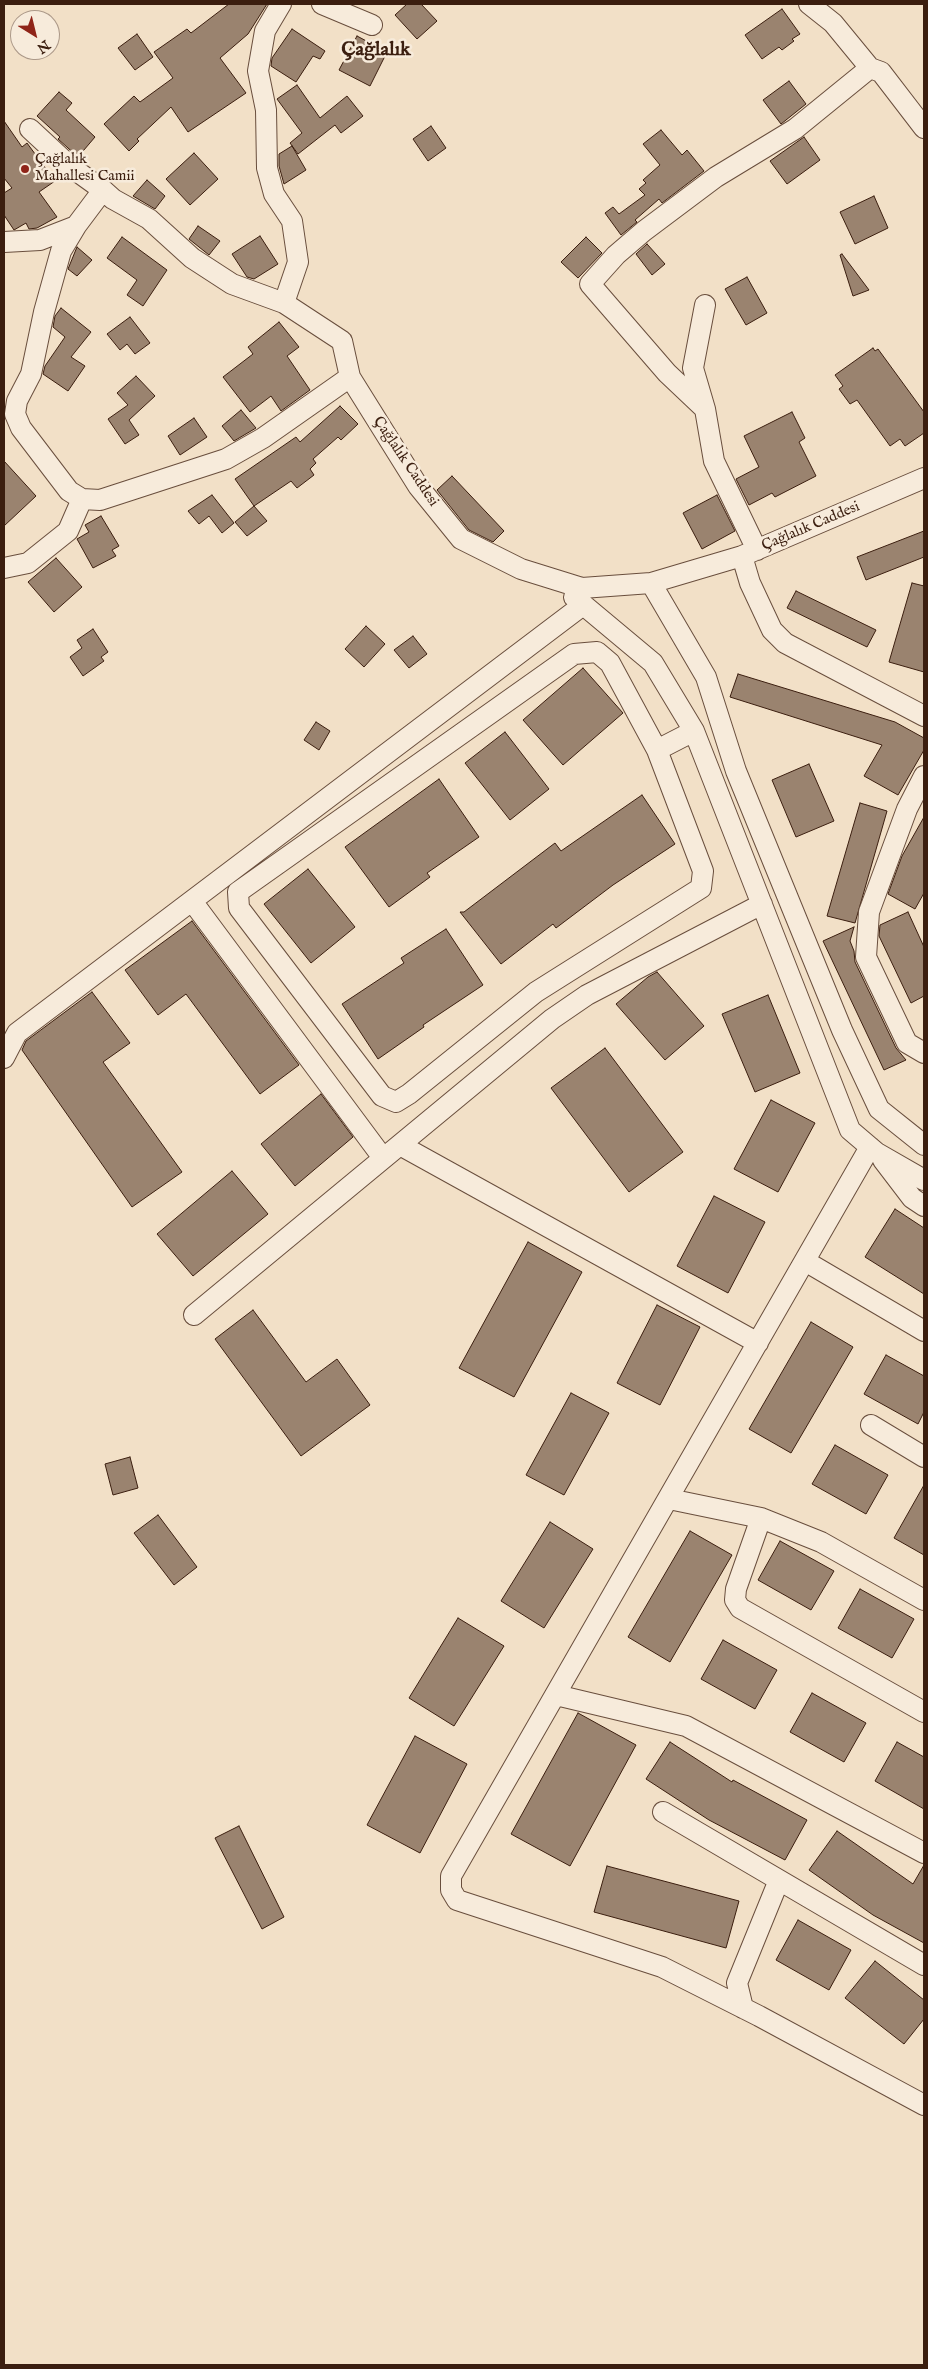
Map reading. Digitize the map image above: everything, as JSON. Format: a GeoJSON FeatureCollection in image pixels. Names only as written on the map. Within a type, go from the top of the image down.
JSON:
{"type":"FeatureCollection","features":[{"type":"Feature","properties":{"kind":"street"},"geometry":{"type":"LineString","coordinates":[[281,4],[265,31],[258,71],[266,110],[267,168],[274,194],[292,221],[298,262],[284,303]]}},
{"type":"Feature","properties":{"kind":"street"},"geometry":{"type":"LineString","coordinates":[[322,4],[372,26]]}},
{"type":"Feature","properties":{"kind":"street"},"geometry":{"type":"LineString","coordinates":[[809,4],[834,23],[870,68],[881,72],[924,128]]}},
{"type":"Feature","properties":{"kind":"street"},"geometry":{"type":"LineString","coordinates":[[705,409],[654,359],[590,284],[616,255],[644,231],[716,177],[795,129],[870,68]]}},
{"type":"Feature","properties":{"kind":"street","name":"Çağlalık Caddesi"},"geometry":{"type":"LineString","coordinates":[[30,129],[71,167],[113,199],[149,219],[192,258],[232,284],[284,303],[342,341],[350,377],[418,486],[461,538],[520,569],[582,588],[651,583],[750,553],[924,478]]}},
{"type":"Feature","properties":{"kind":"street"},"geometry":{"type":"LineString","coordinates":[[103,190],[76,226],[61,251],[44,312],[31,374],[9,414],[69,491],[82,499],[100,500],[226,459],[263,438],[350,377]]}},
{"type":"Feature","properties":{"kind":"street"},"geometry":{"type":"LineString","coordinates":[[4,242],[40,240],[76,226]]}},
{"type":"Feature","properties":{"kind":"street"},"geometry":{"type":"LineString","coordinates":[[705,305],[692,368],[705,409],[714,460],[750,553],[750,584],[772,630],[785,643],[924,716]]}},
{"type":"Feature","properties":{"kind":"street"},"geometry":{"type":"LineString","coordinates":[[4,568],[28,563],[68,531],[82,499]]}},
{"type":"Feature","properties":{"kind":"street"},"geometry":{"type":"LineString","coordinates":[[554,580],[653,663],[694,731],[850,1130],[873,1150],[912,1198],[924,1206]]}},
{"type":"Feature","properties":{"kind":"street"},"geometry":{"type":"LineString","coordinates":[[651,583],[706,677],[736,771],[842,1030],[879,1109],[924,1146]]}},
{"type":"Feature","properties":{"kind":"street"},"geometry":{"type":"LineString","coordinates":[[4,1058],[17,1033],[583,604]]}},
{"type":"Feature","properties":{"kind":"street"},"geometry":{"type":"LineString","coordinates":[[597,652],[610,663],[657,750],[703,871],[701,888],[536,992],[396,1102],[382,1096],[239,908],[238,892],[574,654],[597,652]]}},
{"type":"Feature","properties":{"kind":"street"},"geometry":{"type":"LineString","coordinates":[[657,750],[694,731]]}},
{"type":"Feature","properties":{"kind":"street"},"geometry":{"type":"LineString","coordinates":[[924,776],[907,809],[869,912],[866,957],[907,1043],[924,1053]]}},
{"type":"Feature","properties":{"kind":"street"},"geometry":{"type":"LineString","coordinates":[[192,901],[383,1158]]}},
{"type":"Feature","properties":{"kind":"street"},"geometry":{"type":"LineString","coordinates":[[194,1315],[552,1019],[587,995],[762,904]]}},
{"type":"Feature","properties":{"kind":"street"},"geometry":{"type":"LineString","coordinates":[[536,992],[552,1019]]}},
{"type":"Feature","properties":{"kind":"street"},"geometry":{"type":"LineString","coordinates":[[400,1145],[758,1343]]}},
{"type":"Feature","properties":{"kind":"street"},"geometry":{"type":"LineString","coordinates":[[873,1150],[924,1180]]}},
{"type":"Feature","properties":{"kind":"street"},"geometry":{"type":"LineString","coordinates":[[873,1150],[804,1261],[451,1876],[451,1890],[457,1900],[662,1967],[924,2105]]}},
{"type":"Feature","properties":{"kind":"street"},"geometry":{"type":"LineString","coordinates":[[804,1261],[924,1331]]}},
{"type":"Feature","properties":{"kind":"street"},"geometry":{"type":"LineString","coordinates":[[871,1425],[924,1457]]}},
{"type":"Feature","properties":{"kind":"street"},"geometry":{"type":"LineString","coordinates":[[669,1498],[761,1518],[821,1542],[924,1600]]}},
{"type":"Feature","properties":{"kind":"street"},"geometry":{"type":"LineString","coordinates":[[761,1518],[736,1589],[735,1600],[740,1608],[924,1712]]}},
{"type":"Feature","properties":{"kind":"street"},"geometry":{"type":"LineString","coordinates":[[556,1695],[686,1726],[924,1853]]}},
{"type":"Feature","properties":{"kind":"street"},"geometry":{"type":"LineString","coordinates":[[663,1812],[924,1965]]}},
{"type":"Feature","properties":{"kind":"street"},"geometry":{"type":"LineString","coordinates":[[743,2008],[738,1983],[779,1880]]}},
{"type":"Feature","properties":{"kind":"building"},"geometry":{"type":"Polygon","coordinates":[[[229,4],[267,4],[248,34],[220,58],[246,93],[188,132],[171,107],[137,139],[139,141],[129,151],[104,124],[134,96],[140,102],[173,78],[154,52],[187,29],[191,33],[229,4]]]}},
{"type":"Feature","properties":{"kind":"building"},"geometry":{"type":"Polygon","coordinates":[[[407,4],[421,4],[437,21],[417,39],[395,15],[407,4]]]}},
{"type":"Feature","properties":{"kind":"building"},"geometry":{"type":"Polygon","coordinates":[[[782,9],[800,34],[792,39],[794,41],[782,50],[779,47],[762,59],[745,35],[782,9]]]}},
{"type":"Feature","properties":{"kind":"building"},"geometry":{"type":"Polygon","coordinates":[[[292,29],[325,51],[320,59],[313,56],[296,82],[271,66],[272,58],[292,29]]]}},
{"type":"Feature","properties":{"kind":"building"},"geometry":{"type":"Polygon","coordinates":[[[137,34],[153,57],[135,70],[118,48],[137,34]]]}},
{"type":"Feature","properties":{"kind":"building"},"geometry":{"type":"Polygon","coordinates":[[[357,36],[387,52],[370,86],[339,70],[357,36]]]}},
{"type":"Feature","properties":{"kind":"building"},"geometry":{"type":"Polygon","coordinates":[[[789,81],[806,104],[781,124],[763,100],[789,81]]]}},
{"type":"Feature","properties":{"kind":"building"},"geometry":{"type":"Polygon","coordinates":[[[297,85],[320,118],[347,96],[363,116],[341,133],[335,125],[298,154],[290,143],[302,133],[277,99],[297,85]]]}},
{"type":"Feature","properties":{"kind":"building"},"geometry":{"type":"Polygon","coordinates":[[[59,92],[72,103],[66,110],[95,137],[78,157],[37,116],[59,92]]]}},
{"type":"Feature","properties":{"kind":"building"},"geometry":{"type":"Polygon","coordinates":[[[4,121],[22,147],[27,143],[55,181],[39,192],[57,217],[37,228],[29,229],[26,223],[14,230],[4,215],[4,193],[12,188],[4,178],[4,121]]]}},
{"type":"Feature","properties":{"kind":"building"},"geometry":{"type":"Polygon","coordinates":[[[431,126],[446,148],[428,161],[413,139],[431,126]]]}},
{"type":"Feature","properties":{"kind":"building"},"geometry":{"type":"Polygon","coordinates":[[[661,130],[682,155],[687,150],[704,171],[662,203],[659,199],[635,220],[637,222],[621,235],[605,213],[613,207],[619,214],[645,195],[639,189],[646,183],[643,180],[660,165],[643,144],[661,130]]]}},
{"type":"Feature","properties":{"kind":"building"},"geometry":{"type":"Polygon","coordinates":[[[804,137],[820,160],[787,184],[770,161],[804,137]]]}},
{"type":"Feature","properties":{"kind":"building"},"geometry":{"type":"Polygon","coordinates":[[[292,146],[306,170],[284,184],[279,166],[279,154],[292,146]]]}},
{"type":"Feature","properties":{"kind":"building"},"geometry":{"type":"Polygon","coordinates":[[[194,153],[218,179],[190,205],[166,179],[194,153]]]}},
{"type":"Feature","properties":{"kind":"building"},"geometry":{"type":"Polygon","coordinates":[[[147,180],[165,196],[155,209],[133,196],[147,180]]]}},
{"type":"Feature","properties":{"kind":"building"},"geometry":{"type":"Polygon","coordinates":[[[874,196],[888,228],[855,244],[840,212],[874,196]]]}},
{"type":"Feature","properties":{"kind":"building"},"geometry":{"type":"Polygon","coordinates":[[[198,226],[220,241],[209,255],[189,239],[198,226]]]}},
{"type":"Feature","properties":{"kind":"building"},"geometry":{"type":"Polygon","coordinates":[[[260,236],[278,264],[254,279],[247,277],[232,254],[260,236]]]}},
{"type":"Feature","properties":{"kind":"building"},"geometry":{"type":"Polygon","coordinates":[[[122,237],[167,270],[143,306],[127,295],[137,280],[107,258],[122,237]]]}},
{"type":"Feature","properties":{"kind":"building"},"geometry":{"type":"Polygon","coordinates":[[[586,237],[602,253],[578,278],[561,262],[586,237]]]}},
{"type":"Feature","properties":{"kind":"building"},"geometry":{"type":"Polygon","coordinates":[[[647,244],[665,264],[652,275],[636,254],[647,244]]]}},
{"type":"Feature","properties":{"kind":"building"},"geometry":{"type":"Polygon","coordinates":[[[77,247],[92,260],[77,276],[68,269],[77,247]]]}},
{"type":"Feature","properties":{"kind":"building"},"geometry":{"type":"Polygon","coordinates":[[[842,254],[869,290],[853,296],[840,255],[842,254]]]}},
{"type":"Feature","properties":{"kind":"building"},"geometry":{"type":"Polygon","coordinates":[[[747,277],[767,313],[746,325],[725,289],[747,277]]]}},
{"type":"Feature","properties":{"kind":"building"},"geometry":{"type":"Polygon","coordinates":[[[61,308],[91,332],[71,357],[85,366],[68,391],[43,374],[45,366],[65,337],[53,327],[55,316],[61,308]]]}},
{"type":"Feature","properties":{"kind":"building"},"geometry":{"type":"Polygon","coordinates":[[[130,317],[150,343],[135,354],[127,344],[120,350],[107,334],[130,317]]]}},
{"type":"Feature","properties":{"kind":"building"},"geometry":{"type":"Polygon","coordinates":[[[279,322],[299,347],[287,356],[310,390],[281,411],[271,396],[250,412],[223,377],[253,354],[248,347],[279,322]]]}},
{"type":"Feature","properties":{"kind":"building"},"geometry":{"type":"Polygon","coordinates":[[[873,348],[875,351],[878,349],[924,412],[924,433],[905,446],[900,439],[890,446],[857,400],[850,404],[839,389],[843,386],[835,375],[873,348]]]}},
{"type":"Feature","properties":{"kind":"building"},"geometry":{"type":"Polygon","coordinates":[[[136,376],[155,396],[129,420],[139,435],[125,444],[108,419],[128,405],[117,393],[136,376]]]}},
{"type":"Feature","properties":{"kind":"building"},"geometry":{"type":"Polygon","coordinates":[[[340,406],[358,424],[341,440],[338,437],[313,459],[316,463],[310,469],[314,475],[297,488],[291,481],[254,506],[235,479],[296,437],[300,442],[340,406]]]}},
{"type":"Feature","properties":{"kind":"building"},"geometry":{"type":"Polygon","coordinates":[[[241,410],[256,428],[234,441],[222,426],[241,410]]]}},
{"type":"Feature","properties":{"kind":"building"},"geometry":{"type":"Polygon","coordinates":[[[792,412],[805,438],[799,442],[816,476],[775,497],[772,493],[749,505],[736,479],[759,467],[744,436],[792,412]]]}},
{"type":"Feature","properties":{"kind":"building"},"geometry":{"type":"Polygon","coordinates":[[[194,418],[207,437],[180,455],[168,436],[194,418]]]}},
{"type":"Feature","properties":{"kind":"building"},"geometry":{"type":"Polygon","coordinates":[[[4,461],[36,496],[4,526],[4,461]]]}},
{"type":"Feature","properties":{"kind":"building"},"geometry":{"type":"Polygon","coordinates":[[[452,476],[504,531],[493,542],[469,530],[437,490],[452,476]]]}},
{"type":"Feature","properties":{"kind":"building"},"geometry":{"type":"Polygon","coordinates":[[[212,495],[234,523],[222,533],[209,516],[199,524],[188,511],[212,495]]]}},
{"type":"Feature","properties":{"kind":"building"},"geometry":{"type":"Polygon","coordinates":[[[717,495],[735,531],[702,549],[683,513],[717,495]]]}},
{"type":"Feature","properties":{"kind":"building"},"geometry":{"type":"Polygon","coordinates":[[[254,506],[267,521],[247,536],[235,522],[254,506]]]}},
{"type":"Feature","properties":{"kind":"building"},"geometry":{"type":"Polygon","coordinates":[[[101,516],[119,546],[112,550],[116,556],[93,568],[77,539],[89,532],[85,525],[101,516]]]}},
{"type":"Feature","properties":{"kind":"building"},"geometry":{"type":"Polygon","coordinates":[[[924,531],[924,557],[866,580],[857,557],[924,531]]]}},
{"type":"Feature","properties":{"kind":"building"},"geometry":{"type":"Polygon","coordinates":[[[56,558],[82,587],[54,612],[28,582],[56,558]]]}},
{"type":"Feature","properties":{"kind":"building"},"geometry":{"type":"Polygon","coordinates":[[[912,583],[924,586],[924,672],[889,662],[912,583]]]}},
{"type":"Feature","properties":{"kind":"building"},"geometry":{"type":"Polygon","coordinates":[[[796,591],[876,630],[867,647],[787,608],[796,591]]]}},
{"type":"Feature","properties":{"kind":"building"},"geometry":{"type":"Polygon","coordinates":[[[366,626],[385,644],[364,667],[345,649],[366,626]]]}},
{"type":"Feature","properties":{"kind":"building"},"geometry":{"type":"Polygon","coordinates":[[[93,629],[108,652],[101,657],[104,661],[83,676],[70,657],[82,648],[77,640],[93,629]]]}},
{"type":"Feature","properties":{"kind":"building"},"geometry":{"type":"Polygon","coordinates":[[[413,636],[427,654],[409,668],[394,650],[413,636]]]}},
{"type":"Feature","properties":{"kind":"building"},"geometry":{"type":"Polygon","coordinates":[[[583,668],[623,713],[563,765],[523,720],[583,668]]]}},
{"type":"Feature","properties":{"kind":"building"},"geometry":{"type":"Polygon","coordinates":[[[738,674],[895,722],[924,738],[924,750],[898,795],[864,776],[882,745],[730,697],[738,674]]]}},
{"type":"Feature","properties":{"kind":"building"},"geometry":{"type":"Polygon","coordinates":[[[316,722],[330,731],[319,750],[304,740],[316,722]]]}},
{"type":"Feature","properties":{"kind":"building"},"geometry":{"type":"Polygon","coordinates":[[[505,732],[549,789],[510,820],[465,763],[505,732]]]}},
{"type":"Feature","properties":{"kind":"building"},"geometry":{"type":"Polygon","coordinates":[[[809,764],[834,821],[796,837],[772,780],[809,764]]]}},
{"type":"Feature","properties":{"kind":"building"},"geometry":{"type":"Polygon","coordinates":[[[439,779],[479,837],[427,873],[430,877],[389,907],[345,847],[439,779]]]}},
{"type":"Feature","properties":{"kind":"building"},"geometry":{"type":"Polygon","coordinates":[[[642,795],[675,844],[613,885],[556,928],[553,924],[501,964],[460,912],[464,912],[555,843],[561,851],[642,795]]]}},
{"type":"Feature","properties":{"kind":"building"},"geometry":{"type":"Polygon","coordinates":[[[860,803],[887,811],[855,923],[827,916],[860,803]]]}},
{"type":"Feature","properties":{"kind":"building"},"geometry":{"type":"Polygon","coordinates":[[[924,817],[924,893],[915,909],[888,894],[902,856],[924,817]]]}},
{"type":"Feature","properties":{"kind":"building"},"geometry":{"type":"Polygon","coordinates":[[[308,869],[355,927],[311,963],[264,904],[308,869]]]}},
{"type":"Feature","properties":{"kind":"building"},"geometry":{"type":"Polygon","coordinates":[[[908,912],[924,947],[924,996],[911,1003],[879,936],[880,925],[908,912]]]}},
{"type":"Feature","properties":{"kind":"building"},"geometry":{"type":"Polygon","coordinates":[[[192,921],[299,1065],[260,1094],[186,994],[158,1015],[125,970],[192,921]]]}},
{"type":"Feature","properties":{"kind":"building"},"geometry":{"type":"Polygon","coordinates":[[[854,927],[850,941],[854,951],[855,962],[896,1048],[906,1060],[884,1070],[823,941],[854,927]]]}},
{"type":"Feature","properties":{"kind":"building"},"geometry":{"type":"Polygon","coordinates":[[[446,929],[483,985],[423,1025],[424,1027],[378,1059],[342,1004],[404,963],[401,958],[446,929]]]}},
{"type":"Feature","properties":{"kind":"building"},"geometry":{"type":"Polygon","coordinates":[[[657,972],[704,1026],[665,1060],[616,1004],[648,977],[657,972]]]}},
{"type":"Feature","properties":{"kind":"building"},"geometry":{"type":"Polygon","coordinates":[[[92,992],[130,1043],[103,1062],[182,1172],[132,1207],[22,1050],[26,1041],[92,992]]]}},
{"type":"Feature","properties":{"kind":"building"},"geometry":{"type":"Polygon","coordinates":[[[768,995],[800,1073],[755,1092],[722,1014],[768,995]]]}},
{"type":"Feature","properties":{"kind":"building"},"geometry":{"type":"Polygon","coordinates":[[[605,1048],[683,1152],[629,1192],[551,1088],[605,1048]]]}},
{"type":"Feature","properties":{"kind":"building"},"geometry":{"type":"Polygon","coordinates":[[[321,1094],[353,1137],[295,1186],[261,1144],[321,1094]]]}},
{"type":"Feature","properties":{"kind":"building"},"geometry":{"type":"Polygon","coordinates":[[[771,1100],[815,1123],[778,1192],[734,1169],[771,1100]]]}},
{"type":"Feature","properties":{"kind":"building"},"geometry":{"type":"Polygon","coordinates":[[[232,1171],[268,1214],[193,1276],[157,1234],[232,1171]]]}},
{"type":"Feature","properties":{"kind":"building"},"geometry":{"type":"Polygon","coordinates":[[[714,1196],[765,1222],[728,1293],[677,1266],[714,1196]]]}},
{"type":"Feature","properties":{"kind":"building"},"geometry":{"type":"Polygon","coordinates":[[[895,1209],[924,1228],[924,1294],[865,1257],[895,1209]]]}},
{"type":"Feature","properties":{"kind":"building"},"geometry":{"type":"Polygon","coordinates":[[[528,1242],[582,1272],[514,1397],[459,1368],[528,1242]]]}},
{"type":"Feature","properties":{"kind":"building"},"geometry":{"type":"Polygon","coordinates":[[[657,1305],[700,1327],[660,1405],[617,1383],[657,1305]]]}},
{"type":"Feature","properties":{"kind":"building"},"geometry":{"type":"Polygon","coordinates":[[[253,1310],[306,1382],[337,1359],[370,1405],[301,1456],[215,1339],[253,1310]]]}},
{"type":"Feature","properties":{"kind":"building"},"geometry":{"type":"Polygon","coordinates":[[[811,1322],[853,1347],[791,1453],[749,1429],[811,1322]]]}},
{"type":"Feature","properties":{"kind":"building"},"geometry":{"type":"Polygon","coordinates":[[[886,1355],[924,1376],[924,1412],[918,1424],[864,1394],[886,1355]]]}},
{"type":"Feature","properties":{"kind":"building"},"geometry":{"type":"Polygon","coordinates":[[[571,1393],[609,1413],[564,1495],[526,1475],[571,1393]]]}},
{"type":"Feature","properties":{"kind":"building"},"geometry":{"type":"Polygon","coordinates":[[[835,1445],[888,1475],[866,1514],[812,1484],[835,1445]]]}},
{"type":"Feature","properties":{"kind":"building"},"geometry":{"type":"Polygon","coordinates":[[[130,1457],[138,1488],[113,1495],[105,1464],[130,1457]]]}},
{"type":"Feature","properties":{"kind":"building"},"geometry":{"type":"Polygon","coordinates":[[[924,1485],[924,1555],[894,1538],[924,1485]]]}},
{"type":"Feature","properties":{"kind":"building"},"geometry":{"type":"Polygon","coordinates":[[[158,1515],[197,1567],[174,1585],[134,1533],[158,1515]]]}},
{"type":"Feature","properties":{"kind":"building"},"geometry":{"type":"Polygon","coordinates":[[[550,1522],[593,1549],[544,1628],[501,1601],[550,1522]]]}},
{"type":"Feature","properties":{"kind":"building"},"geometry":{"type":"Polygon","coordinates":[[[690,1531],[732,1555],[670,1662],[628,1637],[690,1531]]]}},
{"type":"Feature","properties":{"kind":"building"},"geometry":{"type":"Polygon","coordinates":[[[780,1541],[834,1571],[811,1610],[758,1580],[780,1541]]]}},
{"type":"Feature","properties":{"kind":"building"},"geometry":{"type":"Polygon","coordinates":[[[860,1589],[914,1619],[892,1658],[838,1628],[860,1589]]]}},
{"type":"Feature","properties":{"kind":"building"},"geometry":{"type":"Polygon","coordinates":[[[458,1618],[504,1646],[454,1726],[409,1698],[458,1618]]]}},
{"type":"Feature","properties":{"kind":"building"},"geometry":{"type":"Polygon","coordinates":[[[723,1640],[777,1670],[755,1709],[701,1679],[723,1640]]]}},
{"type":"Feature","properties":{"kind":"building"},"geometry":{"type":"Polygon","coordinates":[[[812,1693],[866,1723],[844,1762],[790,1732],[812,1693]]]}},
{"type":"Feature","properties":{"kind":"building"},"geometry":{"type":"Polygon","coordinates":[[[578,1713],[636,1745],[570,1866],[511,1834],[578,1713]]]}},
{"type":"Feature","properties":{"kind":"building"},"geometry":{"type":"Polygon","coordinates":[[[415,1736],[467,1764],[420,1853],[367,1825],[415,1736]]]}},
{"type":"Feature","properties":{"kind":"building"},"geometry":{"type":"Polygon","coordinates":[[[670,1742],[732,1782],[733,1780],[807,1820],[785,1860],[709,1820],[646,1779],[670,1742]]]}},
{"type":"Feature","properties":{"kind":"building"},"geometry":{"type":"Polygon","coordinates":[[[897,1742],[924,1757],[924,1809],[875,1781],[897,1742]]]}},
{"type":"Feature","properties":{"kind":"building"},"geometry":{"type":"Polygon","coordinates":[[[239,1826],[284,1917],[262,1929],[215,1838],[239,1826]]]}},
{"type":"Feature","properties":{"kind":"building"},"geometry":{"type":"Polygon","coordinates":[[[837,1831],[913,1884],[924,1865],[924,1943],[873,1915],[809,1870],[837,1831]]]}},
{"type":"Feature","properties":{"kind":"building"},"geometry":{"type":"Polygon","coordinates":[[[607,1866],[739,1901],[726,1948],[594,1912],[607,1866]]]}},
{"type":"Feature","properties":{"kind":"building"},"geometry":{"type":"Polygon","coordinates":[[[798,1920],[851,1950],[829,1990],[776,1960],[798,1920]]]}},
{"type":"Feature","properties":{"kind":"building"},"geometry":{"type":"Polygon","coordinates":[[[875,1961],[924,2000],[924,2019],[904,2044],[845,1998],[875,1961]]]}},
{"type":"Feature","properties":{"kind":"place","name":"Çağlalık Mahallesi Camii"},"geometry":{"type":"Point","coordinates":[25,169]}},
{"type":"Feature","properties":{"kind":"district","name":"Çağlalık"},"geometry":{"type":"Point","coordinates":[376,51]}}]}
